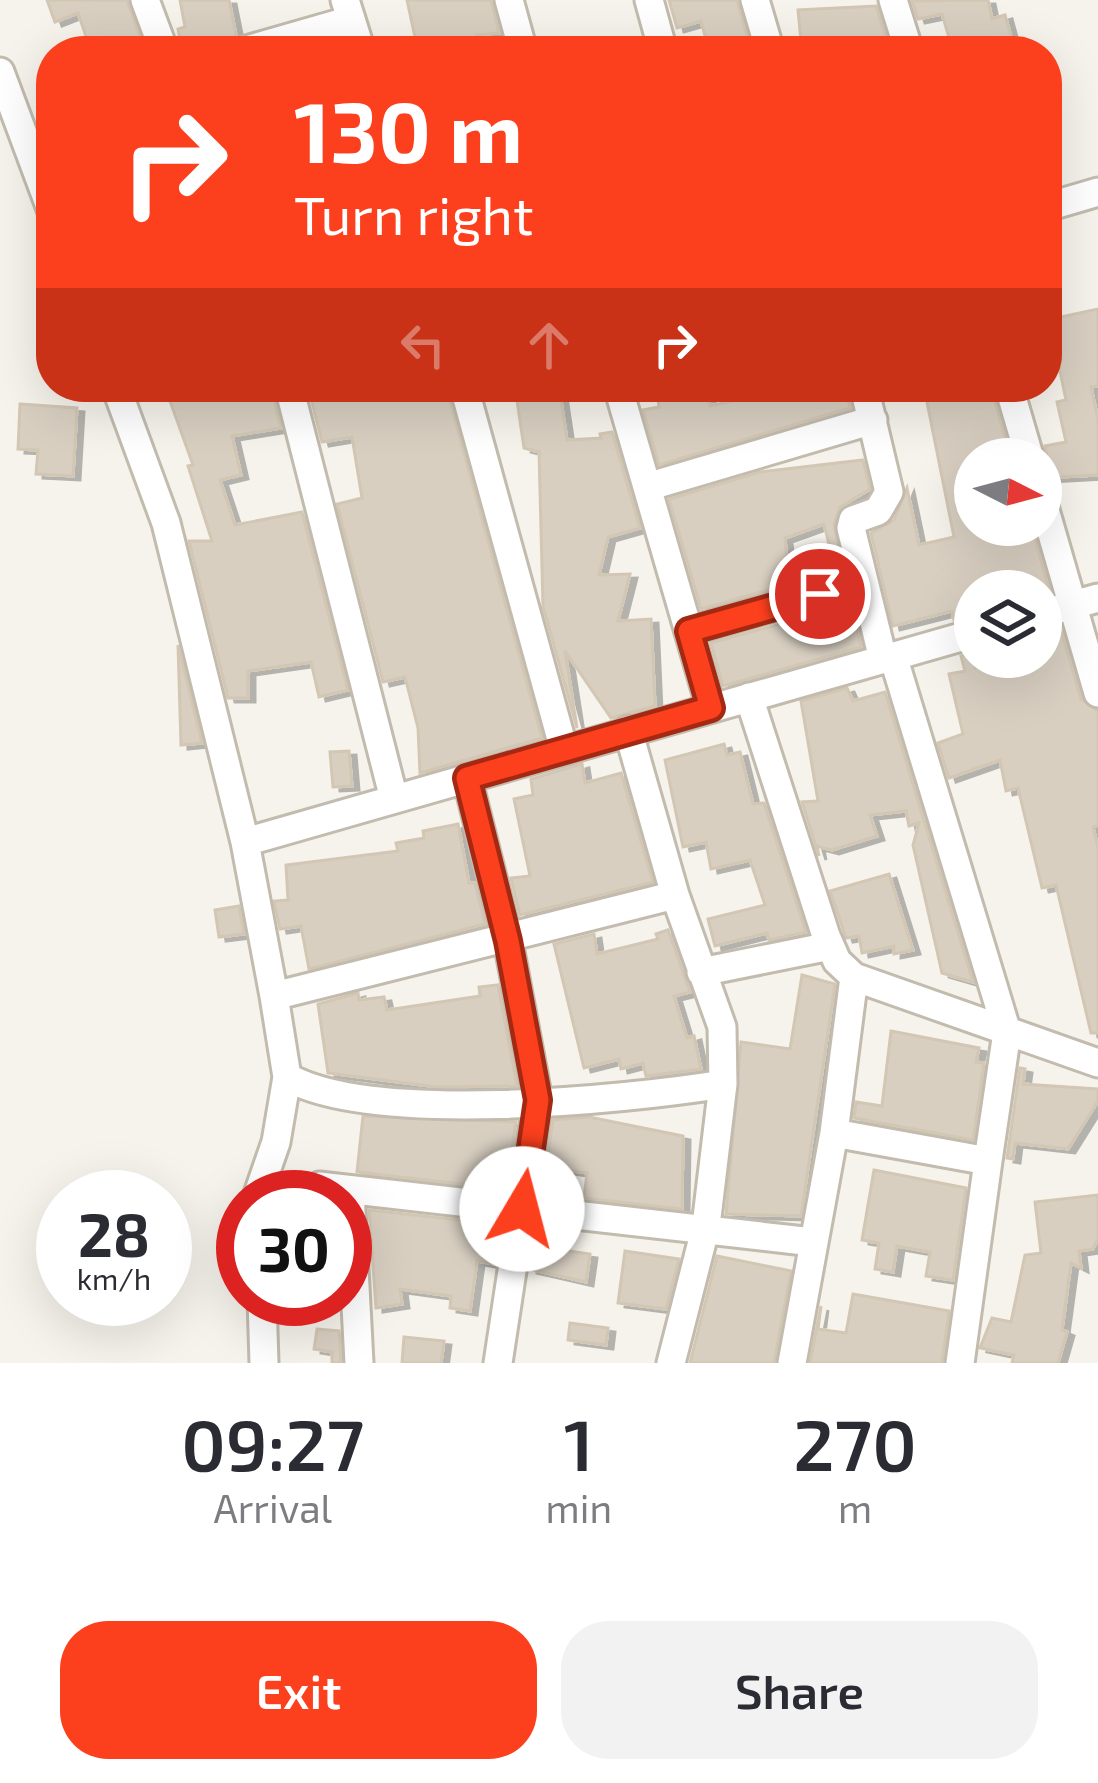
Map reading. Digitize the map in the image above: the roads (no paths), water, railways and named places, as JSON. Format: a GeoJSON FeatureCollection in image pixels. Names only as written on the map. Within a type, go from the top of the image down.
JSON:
{"type":"FeatureCollection","features":[{"type":"Feature","properties":{"kind":"street"},"geometry":{"type":"LineString","coordinates":[[145,0],[158,36]]}},
{"type":"Feature","properties":{"kind":"street"},"geometry":{"type":"LineString","coordinates":[[508,0],[519,36]]}},
{"type":"Feature","properties":{"kind":"street"},"geometry":{"type":"LineString","coordinates":[[649,0],[659,36]]}},
{"type":"Feature","properties":{"kind":"street"},"geometry":{"type":"LineString","coordinates":[[755,0],[766,36]]}},
{"type":"Feature","properties":{"kind":"street"},"geometry":{"type":"LineString","coordinates":[[893,0],[904,36]]}},
{"type":"Feature","properties":{"kind":"street"},"geometry":{"type":"LineString","coordinates":[[281,36],[348,10]]}},
{"type":"Feature","properties":{"kind":"street"},"geometry":{"type":"LineString","coordinates":[[0,72],[36,168]]}},
{"type":"Feature","properties":{"kind":"street"},"geometry":{"type":"LineString","coordinates":[[1062,203],[1098,192]]}},
{"type":"Feature","properties":{"kind":"street"},"geometry":{"type":"LineString","coordinates":[[122,402],[166,523],[245,842],[287,1077],[266,1170]]}},
{"type":"Feature","properties":{"kind":"street"},"geometry":{"type":"LineString","coordinates":[[293,402],[394,799]]}},
{"type":"Feature","properties":{"kind":"street"},"geometry":{"type":"LineString","coordinates":[[468,402],[564,750]]}},
{"type":"Feature","properties":{"kind":"street"},"geometry":{"type":"LineString","coordinates":[[622,402],[711,708]]}},
{"type":"Feature","properties":{"kind":"street"},"geometry":{"type":"LineString","coordinates":[[868,402],[890,492],[878,511],[851,525],[864,581],[1007,1032],[960,1363]]}},
{"type":"Feature","properties":{"kind":"street"},"geometry":{"type":"LineString","coordinates":[[1014,402],[1024,438]]}},
{"type":"Feature","properties":{"kind":"street"},"geometry":{"type":"LineString","coordinates":[[647,487],[873,420]]}},
{"type":"Feature","properties":{"kind":"street"},"geometry":{"type":"LineString","coordinates":[[1062,546],[1085,602],[1097,688]]}},
{"type":"Feature","properties":{"kind":"street"},"geometry":{"type":"LineString","coordinates":[[689,631],[864,581]]}},
{"type":"Feature","properties":{"kind":"street"},"geometry":{"type":"LineString","coordinates":[[245,842],[954,639]]}},
{"type":"Feature","properties":{"kind":"street"},"geometry":{"type":"LineString","coordinates":[[749,698],[830,946],[854,977],[1098,1063]]}},
{"type":"Feature","properties":{"kind":"street"},"geometry":{"type":"LineString","coordinates":[[628,730],[675,896],[722,1027],[723,1084],[706,1226],[671,1363]]}},
{"type":"Feature","properties":{"kind":"street"},"geometry":{"type":"LineString","coordinates":[[467,778],[508,941],[538,1100],[499,1363]]}},
{"type":"Feature","properties":{"kind":"street"},"geometry":{"type":"LineString","coordinates":[[274,996],[675,896]]}},
{"type":"Feature","properties":{"kind":"street"},"geometry":{"type":"LineString","coordinates":[[701,972],[830,946]]}},
{"type":"Feature","properties":{"kind":"street"},"geometry":{"type":"LineString","coordinates":[[792,1363],[834,1133],[854,977]]}},
{"type":"Feature","properties":{"kind":"street"},"geometry":{"type":"LineString","coordinates":[[287,1077],[315,1093],[370,1099],[583,1104],[723,1084]]}},
{"type":"Feature","properties":{"kind":"street"},"geometry":{"type":"LineString","coordinates":[[834,1133],[988,1161]]}},
{"type":"Feature","properties":{"kind":"street"},"geometry":{"type":"LineString","coordinates":[[372,1193],[706,1226],[813,1242]]}},
{"type":"Feature","properties":{"kind":"street"},"geometry":{"type":"LineString","coordinates":[[263,1326],[264,1363]]}},
{"type":"Feature","properties":{"kind":"street"},"geometry":{"type":"LineString","coordinates":[[357,1326],[359,1363]]}}]}
